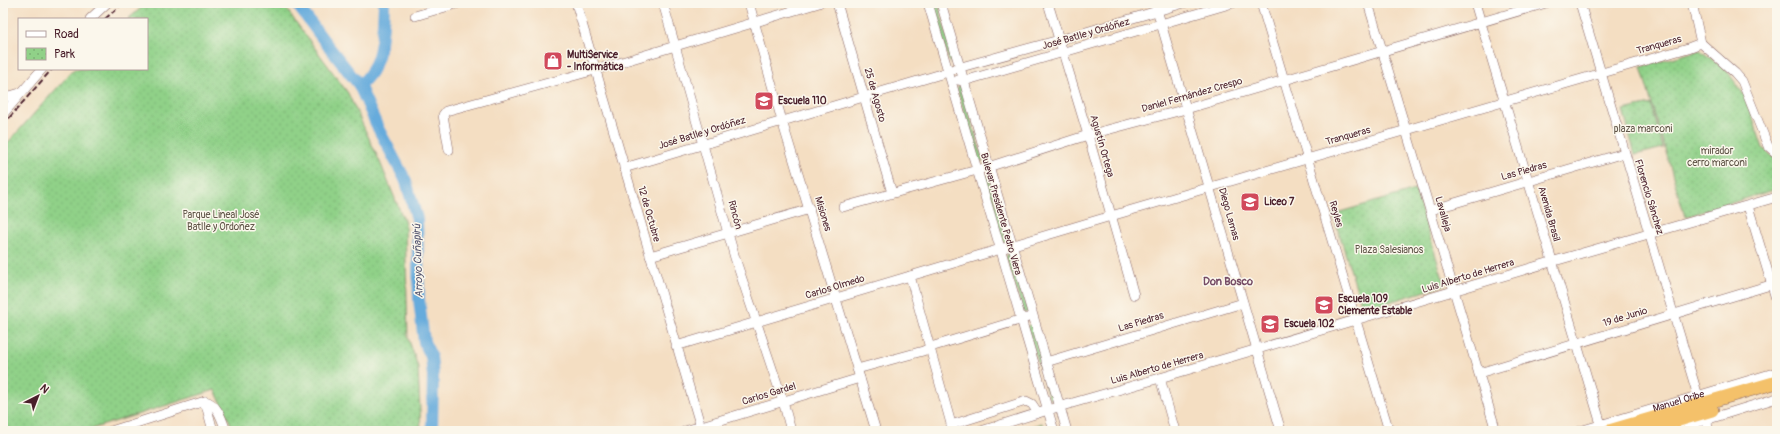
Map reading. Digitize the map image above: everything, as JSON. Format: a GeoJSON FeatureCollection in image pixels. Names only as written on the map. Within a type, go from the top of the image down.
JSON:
{"type":"FeatureCollection","features":[{"type":"Feature","properties":{"kind":"highway","name":"Manuel Oribe"},"geometry":{"type":"LineString","coordinates":[[1604,429],[1777,382]]}},
{"type":"Feature","properties":{"kind":"highway","name":"Manuel Oribe"},"geometry":{"type":"LineString","coordinates":[[1642,431],[1777,391]]}},
{"type":"Feature","properties":{"kind":"street"},"geometry":{"type":"LineString","coordinates":[[91,18],[107,3]]}},
{"type":"Feature","properties":{"kind":"street"},"geometry":{"type":"LineString","coordinates":[[415,16],[459,3]]}},
{"type":"Feature","properties":{"kind":"street","name":"12 de Octubre"},"geometry":{"type":"LineString","coordinates":[[576,3],[701,429]]}},
{"type":"Feature","properties":{"kind":"street","name":"Rincón"},"geometry":{"type":"LineString","coordinates":[[663,3],[728,232],[756,322],[783,401],[791,431]]}},
{"type":"Feature","properties":{"kind":"street","name":"Misiones"},"geometry":{"type":"LineString","coordinates":[[749,3],[782,121],[837,298],[876,431]]}},
{"type":"Feature","properties":{"kind":"street"},"geometry":{"type":"LineString","coordinates":[[450,150],[443,114],[446,111],[595,70],[819,3]]}},
{"type":"Feature","properties":{"kind":"street","name":"25 de Agosto"},"geometry":{"type":"LineString","coordinates":[[837,3],[892,193]]}},
{"type":"Feature","properties":{"kind":"street","name":"Bulevar Presidente Pedro Viera"},"geometry":{"type":"LineString","coordinates":[[928,3],[1054,431]]}},
{"type":"Feature","properties":{"kind":"street","name":"Bulevar Presidente Pedro Viera"},"geometry":{"type":"LineString","coordinates":[[941,3],[988,167],[1067,431]]}},
{"type":"Feature","properties":{"kind":"street","name":"Agustín Ortega"},"geometry":{"type":"LineString","coordinates":[[1048,3],[1134,295]]}},
{"type":"Feature","properties":{"kind":"street","name":"José Batlle y Ordóñez"},"geometry":{"type":"LineString","coordinates":[[624,168],[1059,40],[1156,7],[1184,3]]}},
{"type":"Feature","properties":{"kind":"street","name":"José Batlle y Ordóñez"},"geometry":{"type":"LineString","coordinates":[[964,81],[1233,3]]}},
{"type":"Feature","properties":{"kind":"street","name":"Reyles"},"geometry":{"type":"LineString","coordinates":[[1262,3],[1389,431]]}},
{"type":"Feature","properties":{"kind":"street","name":"Lavalleja"},"geometry":{"type":"LineString","coordinates":[[1368,3],[1496,431]]}},
{"type":"Feature","properties":{"kind":"street","name":"Avenida Brasil"},"geometry":{"type":"LineString","coordinates":[[1475,3],[1576,343],[1604,429]]}},
{"type":"Feature","properties":{"kind":"street","name":"Daniel Fernández Crespo"},"geometry":{"type":"LineString","coordinates":[[843,207],[988,167],[1088,135],[1186,109],[1546,3]]}},
{"type":"Feature","properties":{"kind":"street","name":"Florencio Sánchez"},"geometry":{"type":"LineString","coordinates":[[1580,3],[1698,396]]}},
{"type":"Feature","properties":{"kind":"street"},"geometry":{"type":"LineString","coordinates":[[1692,3],[1701,43],[1731,69],[1742,81],[1768,146],[1777,154]]}},
{"type":"Feature","properties":{"kind":"street","name":"Diego Lamas"},"geometry":{"type":"LineString","coordinates":[[1156,7],[1281,431]]}},
{"type":"Feature","properties":{"kind":"street","name":"Tranqueras"},"geometry":{"type":"LineString","coordinates":[[1000,249],[1601,74],[1701,43]]}},
{"type":"Feature","properties":{"kind":"street"},"geometry":{"type":"LineString","coordinates":[[3,114],[41,70]]}},
{"type":"Feature","properties":{"kind":"street"},"geometry":{"type":"LineString","coordinates":[[948,72],[952,78],[964,81]]}},
{"type":"Feature","properties":{"kind":"street"},"geometry":{"type":"LineString","coordinates":[[3,98],[20,93]]}},
{"type":"Feature","properties":{"kind":"street","name":"Las Piedras"},"geometry":{"type":"LineString","coordinates":[[1431,210],[1624,153]]}},
{"type":"Feature","properties":{"kind":"street","name":"Luis Alberto de Herrera"},"geometry":{"type":"LineString","coordinates":[[981,431],[1048,410],[1777,197]]}},
{"type":"Feature","properties":{"kind":"street"},"geometry":{"type":"LineString","coordinates":[[1748,206],[1774,284],[1777,302]]}},
{"type":"Feature","properties":{"kind":"street"},"geometry":{"type":"LineString","coordinates":[[650,256],[810,209]]}},
{"type":"Feature","properties":{"kind":"street","name":"Carlos Olmedo"},"geometry":{"type":"LineString","coordinates":[[676,346],[1000,249]]}},
{"type":"Feature","properties":{"kind":"street"},"geometry":{"type":"LineString","coordinates":[[910,276],[952,428],[1026,401],[1032,404],[1038,413]]}},
{"type":"Feature","properties":{"kind":"street","name":"19 de Junio"},"geometry":{"type":"LineString","coordinates":[[1479,373],[1774,284]]}},
{"type":"Feature","properties":{"kind":"street","name":"Las Piedras"},"geometry":{"type":"LineString","coordinates":[[1046,362],[1243,303]]}},
{"type":"Feature","properties":{"kind":"street"},"geometry":{"type":"LineString","coordinates":[[857,369],[1032,316]]}},
{"type":"Feature","properties":{"kind":"street","name":"Manuel Oribe"},"geometry":{"type":"LineString","coordinates":[[1580,431],[1604,429],[1698,396],[1777,372]]}},
{"type":"Feature","properties":{"kind":"street","name":"Carlos Gardel"},"geometry":{"type":"LineString","coordinates":[[685,431],[701,429],[783,401],[860,378]]}},
{"type":"Feature","properties":{"kind":"street"},"geometry":{"type":"LineString","coordinates":[[1160,378],[1176,431]]}},
{"type":"Feature","properties":{"kind":"street"},"geometry":{"type":"LineString","coordinates":[[1670,431],[1777,398]]}},
{"type":"Feature","properties":{"kind":"street"},"geometry":{"type":"LineString","coordinates":[[112,431],[205,401],[211,403],[215,407],[226,431]]}},
{"type":"Feature","properties":{"kind":"street"},"geometry":{"type":"LineString","coordinates":[[205,401],[213,431]]}},
{"type":"Feature","properties":{"kind":"street"},"geometry":{"type":"LineString","coordinates":[[1706,420],[1709,431]]}},
{"type":"Feature","properties":{"kind":"green space","name":"Parque Lineal José Batlle y Ordoñez"},"geometry":{"type":"Polygon","coordinates":[[[147,3],[284,3],[290,14],[348,93],[380,162],[405,223],[408,337],[418,367],[421,431],[234,431],[215,390],[85,431],[3,431],[3,148],[73,70],[148,70],[148,18],[129,18],[147,3]]]}},
{"type":"Feature","properties":{"kind":"green space"},"geometry":{"type":"Polygon","coordinates":[[[932,3],[938,3],[954,62],[953,63],[949,61],[932,3]]]}},
{"type":"Feature","properties":{"kind":"green space","name":"mirador cerro marconi"},"geometry":{"type":"Polygon","coordinates":[[[1700,50],[1727,71],[1745,96],[1763,148],[1777,159],[1777,189],[1685,217],[1641,67],[1700,50]]]}},
{"type":"Feature","properties":{"kind":"green space"},"geometry":{"type":"Polygon","coordinates":[[[961,86],[983,160],[981,162],[978,160],[957,89],[961,86]]]}},
{"type":"Feature","properties":{"kind":"green space","name":"plaza marconi"},"geometry":{"type":"Polygon","coordinates":[[[1651,104],[1663,148],[1635,155],[1623,110],[1651,104]]]}},
{"type":"Feature","properties":{"kind":"green space"},"geometry":{"type":"Polygon","coordinates":[[[984,176],[988,176],[1007,242],[1006,243],[1003,243],[984,176]]]}},
{"type":"Feature","properties":{"kind":"green space","name":"Plaza Salesianos"},"geometry":{"type":"Polygon","coordinates":[[[1415,190],[1445,285],[1363,310],[1333,214],[1415,190]]]}},
{"type":"Feature","properties":{"kind":"green space"},"geometry":{"type":"Polygon","coordinates":[[[1010,253],[1028,311],[1027,313],[1023,312],[1006,256],[1010,253]]]}},
{"type":"Feature","properties":{"kind":"green space"},"geometry":{"type":"Polygon","coordinates":[[[1030,324],[1032,325],[1053,399],[1049,398],[1027,327],[1030,324]]]}},
{"type":"Feature","properties":{"kind":"green space"},"geometry":{"type":"Polygon","coordinates":[[[1042,423],[1045,431],[1018,431],[1042,423]]]}},
{"type":"Feature","properties":{"kind":"waterway","name":"Arroyo Cuñapirú"},"geometry":{"type":"LineString","coordinates":[[296,3],[359,85],[378,128],[406,181],[417,219],[419,299],[424,342],[431,356],[433,376],[432,431]]}},
{"type":"Feature","properties":{"kind":"waterway"},"geometry":{"type":"LineString","coordinates":[[359,85],[367,78],[377,59],[382,36],[384,3]]}},
{"type":"Feature","properties":{"kind":"railway"},"geometry":{"type":"LineString","coordinates":[[106,18],[123,3]]}},
{"type":"Feature","properties":{"kind":"railway"},"geometry":{"type":"LineString","coordinates":[[3,125],[51,70]]}},
{"type":"Feature","properties":{"kind":"place","name":"MultiService - Informática"},"geometry":{"type":"Point","coordinates":[553,61]}},
{"type":"Feature","properties":{"kind":"place","name":"Escuela 110"},"geometry":{"type":"Point","coordinates":[764,101]}},
{"type":"Feature","properties":{"kind":"place","name":"Liceo 7"},"geometry":{"type":"Point","coordinates":[1250,202]}},
{"type":"Feature","properties":{"kind":"place","name":"Escuela 109 Clemente Estable"},"geometry":{"type":"Point","coordinates":[1324,305]}},
{"type":"Feature","properties":{"kind":"place","name":"Escuela 102"},"geometry":{"type":"Point","coordinates":[1270,324]}},
{"type":"Feature","properties":{"kind":"district","name":"Don Bosco"},"geometry":{"type":"Point","coordinates":[1228,281]}}]}
